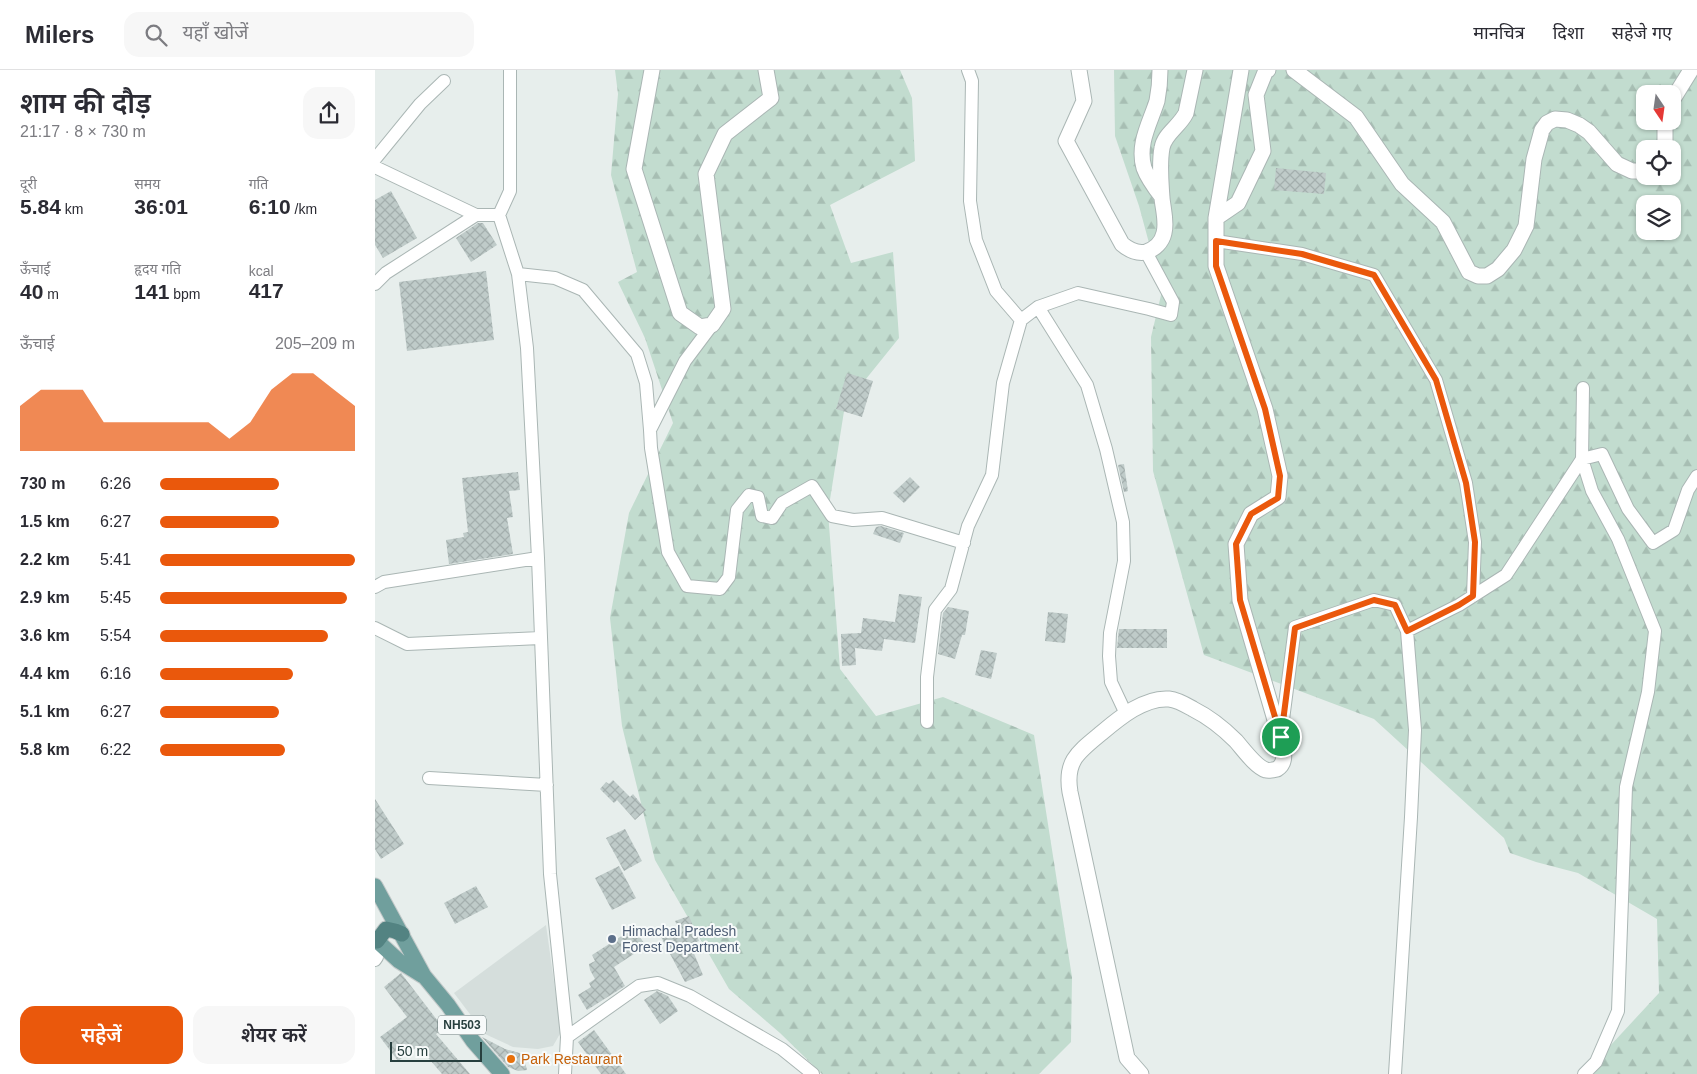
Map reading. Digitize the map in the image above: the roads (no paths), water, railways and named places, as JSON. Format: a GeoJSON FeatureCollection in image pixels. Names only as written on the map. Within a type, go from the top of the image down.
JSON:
{"type":"FeatureCollection","features":[{"type":"Feature","properties":{"kind":"highway"},"geometry":{"type":"LineString","coordinates":[[376,940],[386,929],[402,934]]}},
{"type":"Feature","properties":{"kind":"main road","name":"NH503"},"geometry":{"type":"LineString","coordinates":[[375,886],[423,976],[448,1005],[473,1041],[502,1074]]}},
{"type":"Feature","properties":{"kind":"main road"},"geometry":{"type":"LineString","coordinates":[[376,940],[399,961],[423,976]]}},
{"type":"Feature","properties":{"kind":"street"},"geometry":{"type":"LineString","coordinates":[[510,70],[510,192],[499,215],[517,274],[527,348],[551,874],[567,1038],[565,1074]]}},
{"type":"Feature","properties":{"kind":"street"},"geometry":{"type":"LineString","coordinates":[[652,70],[634,169],[680,313],[700,327],[713,325]]}},
{"type":"Feature","properties":{"kind":"street"},"geometry":{"type":"LineString","coordinates":[[650,430],[685,361],[723,309],[706,174],[725,134],[771,98],[767,70]]}},
{"type":"Feature","properties":{"kind":"street"},"geometry":{"type":"LineString","coordinates":[[968,70],[972,81],[970,201],[976,240],[996,291],[1021,320]]}},
{"type":"Feature","properties":{"kind":"street"},"geometry":{"type":"LineString","coordinates":[[1079,70],[1084,101],[1067,141],[1122,244],[1133,252],[1139,253],[1152,250],[1163,239],[1165,231],[1162,198],[1163,144],[1171,132],[1184,119],[1195,70]]}},
{"type":"Feature","properties":{"kind":"street"},"geometry":{"type":"LineString","coordinates":[[1160,70],[1159,94],[1142,144],[1142,151],[1144,167],[1148,177],[1162,198]]}},
{"type":"Feature","properties":{"kind":"street"},"geometry":{"type":"LineString","coordinates":[[1141,1074],[1127,1058],[1070,792],[1068,776],[1071,763],[1102,732],[1126,714],[1144,704],[1169,699],[1183,703],[1208,717],[1226,731],[1259,766],[1266,770],[1271,771],[1278,768],[1282,764],[1284,757],[1281,737],[1240,600],[1236,544],[1251,514],[1278,498],[1280,476],[1265,409],[1216,266],[1216,218],[1241,70]]}},
{"type":"Feature","properties":{"kind":"street"},"geometry":{"type":"LineString","coordinates":[[1216,218],[1238,203],[1263,151],[1256,94],[1266,70],[1268,70]]}},
{"type":"Feature","properties":{"kind":"street"},"geometry":{"type":"LineString","coordinates":[[1294,70],[1357,117],[1402,184],[1443,222],[1469,272],[1478,276],[1487,276],[1499,269],[1514,250],[1526,226],[1534,159],[1541,130],[1547,123],[1555,119],[1567,120],[1579,126],[1589,132],[1617,164],[1636,171]]}},
{"type":"Feature","properties":{"kind":"street"},"geometry":{"type":"LineString","coordinates":[[1681,86],[1691,70]]}},
{"type":"Feature","properties":{"kind":"street"},"geometry":{"type":"LineString","coordinates":[[375,159],[420,104],[444,81]]}},
{"type":"Feature","properties":{"kind":"street"},"geometry":{"type":"LineString","coordinates":[[375,167],[476,215],[499,215]]}},
{"type":"Feature","properties":{"kind":"street"},"geometry":{"type":"LineString","coordinates":[[375,284],[386,273],[476,215]]}},
{"type":"Feature","properties":{"kind":"street"},"geometry":{"type":"LineString","coordinates":[[1216,241],[1302,254],[1374,275],[1436,380],[1466,483],[1475,542],[1473,596]]}},
{"type":"Feature","properties":{"kind":"street"},"geometry":{"type":"LineString","coordinates":[[927,722],[927,676],[935,610],[951,589],[969,526],[992,475],[1003,383],[1021,320],[1038,307],[1078,293],[1149,308],[1171,315],[1173,302],[1145,252]]}},
{"type":"Feature","properties":{"kind":"street"},"geometry":{"type":"LineString","coordinates":[[517,274],[555,278],[583,290],[637,354],[646,383],[651,448],[668,552],[687,586],[720,589],[729,577],[737,510],[749,495],[758,496],[761,516],[772,518],[781,503],[812,486],[831,516],[853,520],[881,518],[964,544]]}},
{"type":"Feature","properties":{"kind":"street"},"geometry":{"type":"LineString","coordinates":[[1038,307],[1087,385],[1106,449],[1123,522],[1124,561],[1110,633],[1109,656],[1111,682],[1126,714]]}},
{"type":"Feature","properties":{"kind":"street"},"geometry":{"type":"LineString","coordinates":[[1583,388],[1582,459],[1592,491],[1618,539],[1655,631],[1648,692],[1626,787],[1618,1011],[1596,1062],[1584,1074]]}},
{"type":"Feature","properties":{"kind":"street"},"geometry":{"type":"LineString","coordinates":[[1407,631],[1459,605],[1506,575],[1582,459],[1602,454],[1628,509],[1653,543],[1674,530],[1688,490],[1697,476]]}},
{"type":"Feature","properties":{"kind":"street"},"geometry":{"type":"LineString","coordinates":[[375,587],[383,582],[538,558]]}},
{"type":"Feature","properties":{"kind":"street"},"geometry":{"type":"LineString","coordinates":[[1281,737],[1295,628],[1374,600],[1395,605],[1407,631],[1415,730],[1395,1074]]}},
{"type":"Feature","properties":{"kind":"street"},"geometry":{"type":"LineString","coordinates":[[375,628],[407,644],[540,638]]}},
{"type":"Feature","properties":{"kind":"street"},"geometry":{"type":"LineString","coordinates":[[429,778],[547,785]]}},
{"type":"Feature","properties":{"kind":"street"},"geometry":{"type":"LineString","coordinates":[[375,960],[377,957],[376,940]]}},
{"type":"Feature","properties":{"kind":"street"},"geometry":{"type":"LineString","coordinates":[[567,1038],[639,986],[658,983],[690,996],[782,1049],[813,1074]]}},
{"type":"Feature","properties":{"kind":"place","name":"Himachal Pradesh Forest Department"},"geometry":{"type":"Point","coordinates":[612,939]}},
{"type":"Feature","properties":{"kind":"place","name":"Park Restaurant"},"geometry":{"type":"Point","coordinates":[511,1059]}}]}
